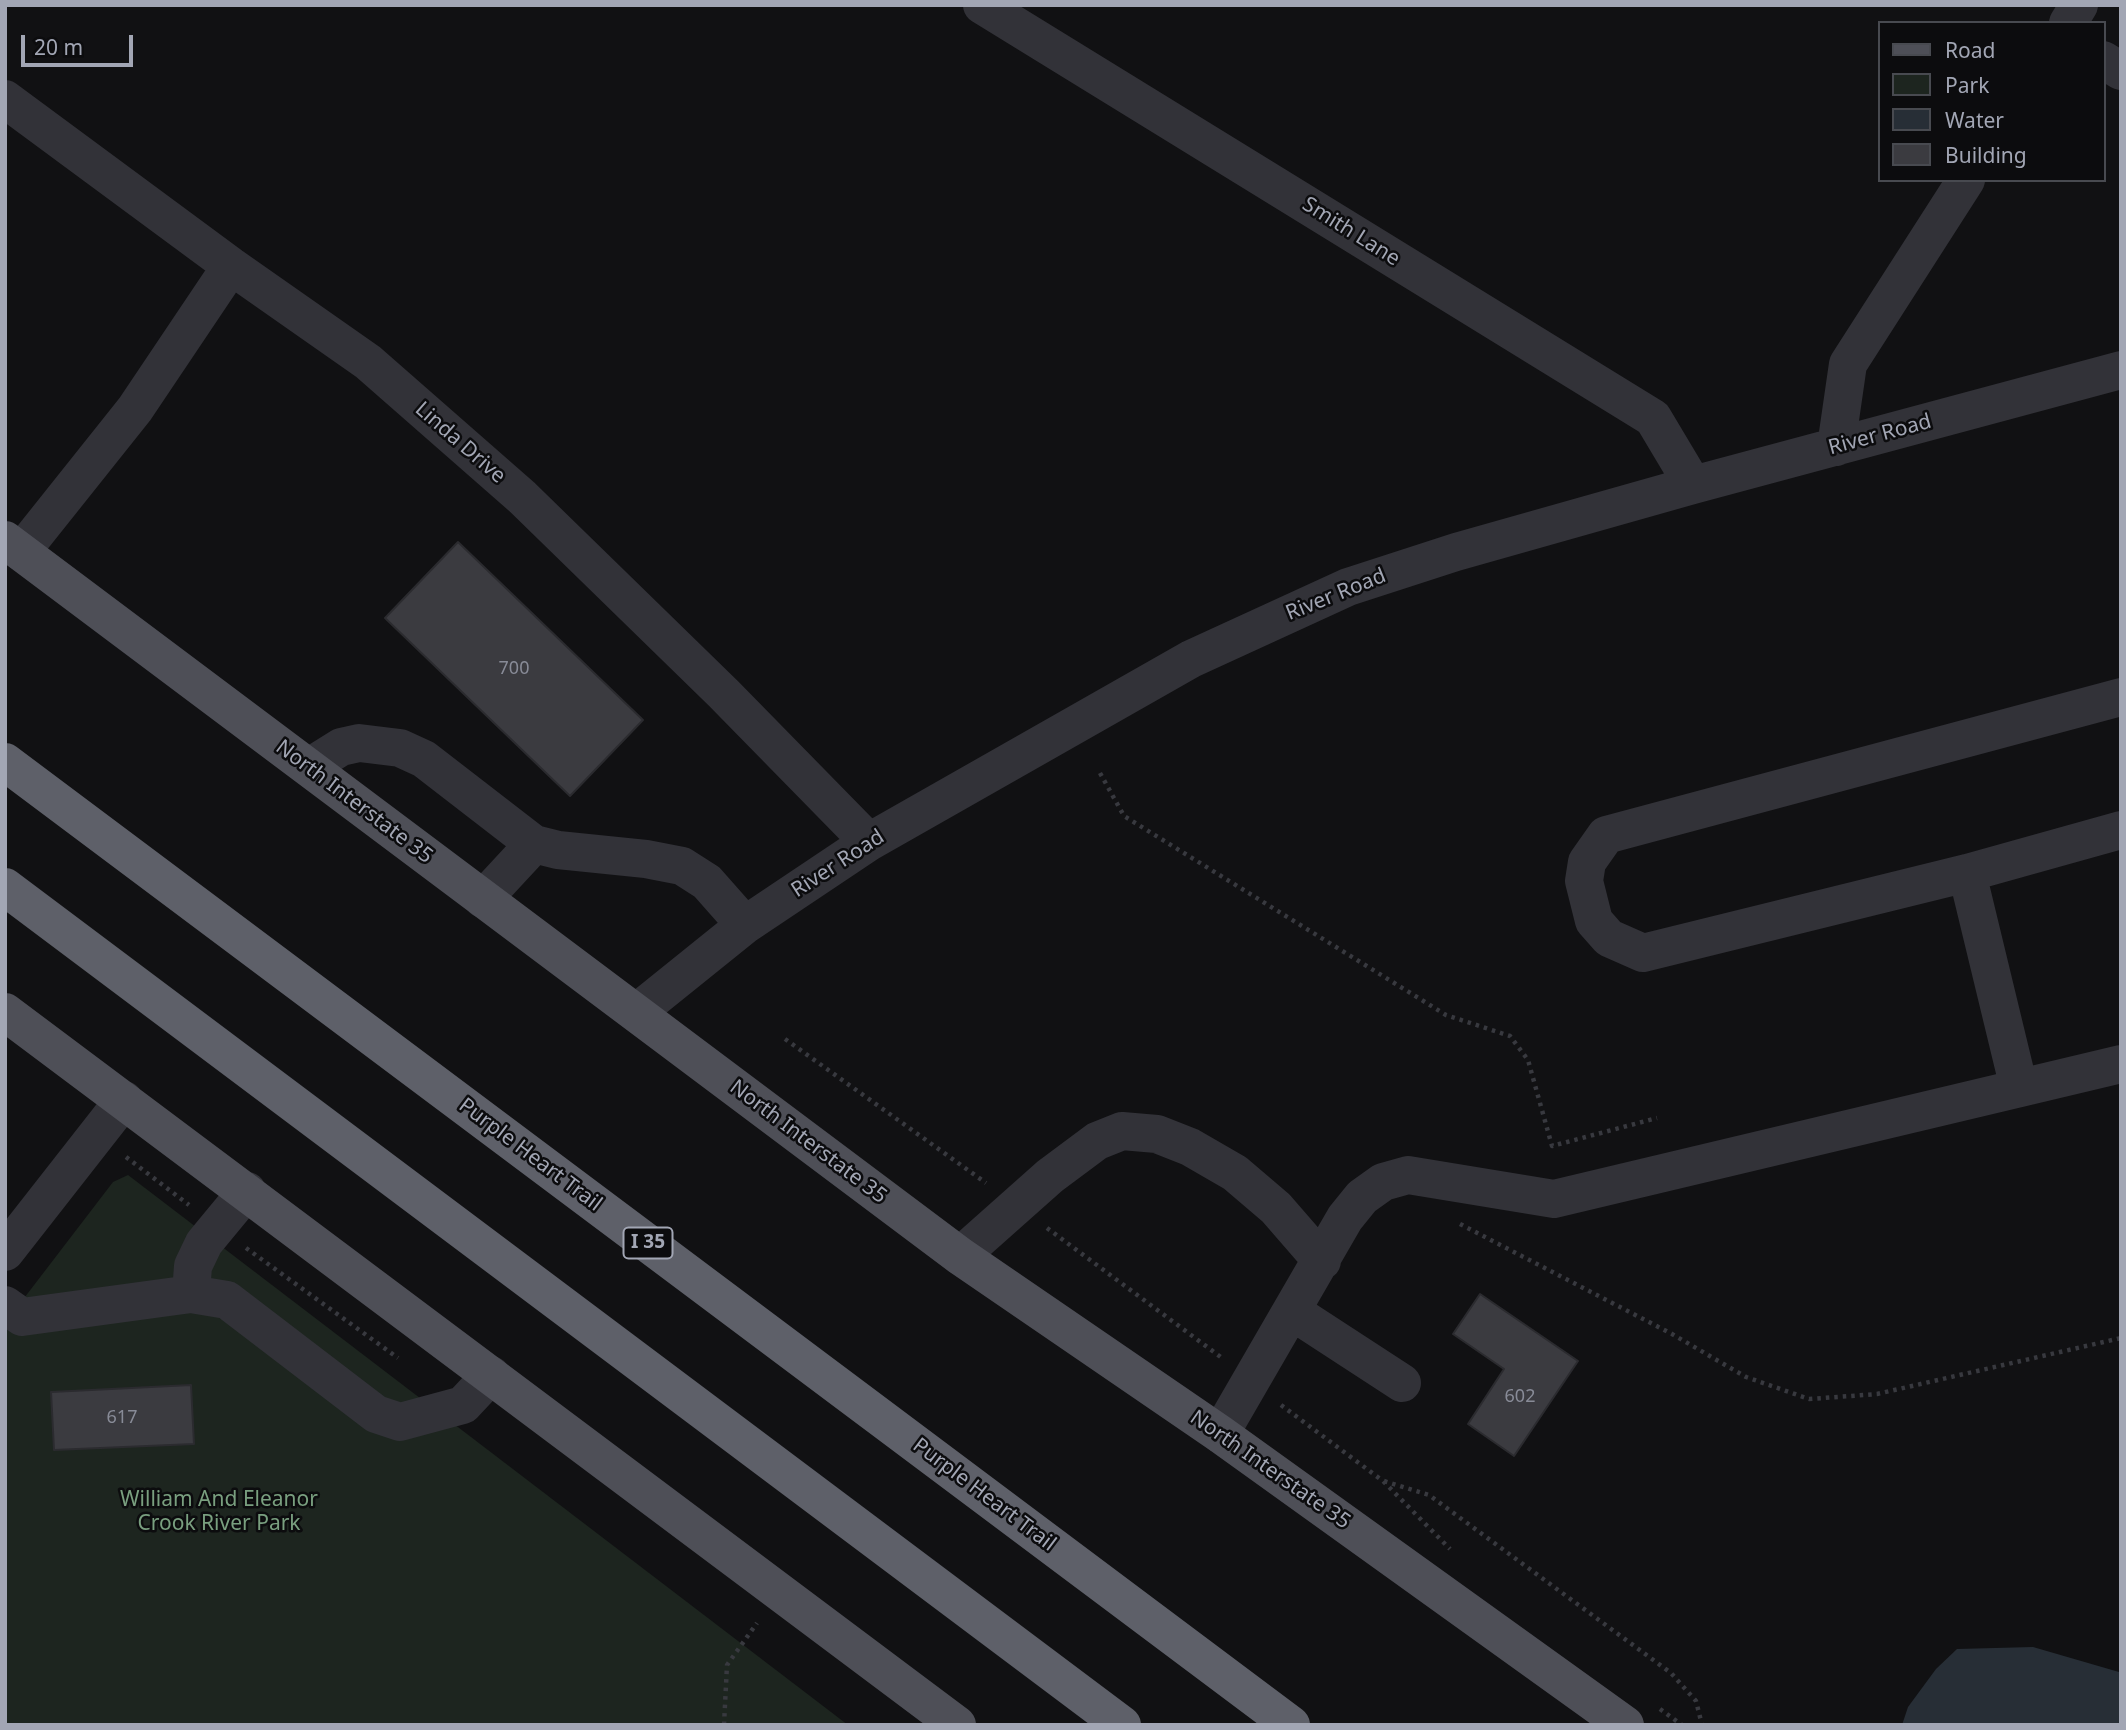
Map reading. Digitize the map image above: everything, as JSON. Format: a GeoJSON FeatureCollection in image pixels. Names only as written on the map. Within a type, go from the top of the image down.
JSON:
{"type":"FeatureCollection","features":[{"type":"Feature","properties":{"kind":"highway","name":"Purple Heart Trail"},"geometry":{"type":"LineString","coordinates":[[5,762],[1291,1725]]}},
{"type":"Feature","properties":{"kind":"highway"},"geometry":{"type":"LineString","coordinates":[[5,887],[1122,1725]]}},
{"type":"Feature","properties":{"kind":"main road","name":"North Interstate 35"},"geometry":{"type":"LineString","coordinates":[[13,546],[960,1256],[1220,1434],[1625,1725]]}},
{"type":"Feature","properties":{"kind":"main road"},"geometry":{"type":"LineString","coordinates":[[5,1012],[957,1725]]}},
{"type":"Feature","properties":{"kind":"street","name":"Smith Lane"},"geometry":{"type":"LineString","coordinates":[[982,5],[1653,418],[1693,485]]}},
{"type":"Feature","properties":{"kind":"street"},"geometry":{"type":"LineString","coordinates":[[2069,21],[2079,5]]}},
{"type":"Feature","properties":{"kind":"street"},"geometry":{"type":"LineString","coordinates":[[2105,61],[2121,71]]}},
{"type":"Feature","properties":{"kind":"street","name":"Linda Drive"},"geometry":{"type":"LineString","coordinates":[[5,99],[231,267],[368,362],[522,497],[724,694],[869,842]]}},
{"type":"Feature","properties":{"kind":"street"},"geometry":{"type":"LineString","coordinates":[[1836,447],[1848,364],[1965,182]]}},
{"type":"Feature","properties":{"kind":"street"},"geometry":{"type":"LineString","coordinates":[[13,546],[135,408],[231,267]]}},
{"type":"Feature","properties":{"kind":"street","name":"River Road"},"geometry":{"type":"LineString","coordinates":[[638,1012],[745,925],[869,842],[1191,659],[1348,587],[1456,551],[2121,370]]}},
{"type":"Feature","properties":{"kind":"street"},"geometry":{"type":"LineString","coordinates":[[2121,697],[1606,835],[1587,862],[1584,881],[1594,921],[1609,938],[1643,953],[1967,873],[2121,830]]}},
{"type":"Feature","properties":{"kind":"street"},"geometry":{"type":"LineString","coordinates":[[309,767],[341,747],[359,743],[400,748],[424,759],[534,844],[558,850],[682,866],[707,882],[745,925]]}},
{"type":"Feature","properties":{"kind":"street"},"geometry":{"type":"LineString","coordinates":[[484,899],[534,844]]}},
{"type":"Feature","properties":{"kind":"street"},"geometry":{"type":"LineString","coordinates":[[1967,873],[2019,1088]]}},
{"type":"Feature","properties":{"kind":"street"},"geometry":{"type":"LineString","coordinates":[[1220,1434],[1268,1387],[1293,1312],[1345,1218],[1362,1197],[1383,1182],[1408,1175],[1554,1199],[2121,1064]]}},
{"type":"Feature","properties":{"kind":"street"},"geometry":{"type":"LineString","coordinates":[[5,1252],[124,1100]]}},
{"type":"Feature","properties":{"kind":"street"},"geometry":{"type":"LineString","coordinates":[[960,1256],[1050,1175],[1097,1141],[1122,1130],[1157,1134],[1190,1147],[1235,1173],[1276,1208],[1322,1261]]}},
{"type":"Feature","properties":{"kind":"street"},"geometry":{"type":"LineString","coordinates":[[191,1294],[193,1266],[204,1243],[247,1191]]}},
{"type":"Feature","properties":{"kind":"street"},"geometry":{"type":"LineString","coordinates":[[5,1305],[22,1317],[191,1294],[227,1300],[376,1414],[400,1422],[463,1405],[491,1375]]}},
{"type":"Feature","properties":{"kind":"street"},"geometry":{"type":"LineString","coordinates":[[1293,1312],[1402,1383]]}},
{"type":"Feature","properties":{"kind":"path"},"geometry":{"type":"LineString","coordinates":[[1100,774],[1124,816],[1446,1015],[1510,1036],[1528,1060],[1552,1146],[1657,1118]]}},
{"type":"Feature","properties":{"kind":"path"},"geometry":{"type":"LineString","coordinates":[[785,1039],[1268,1387],[1279,1403],[1383,1481],[1451,1550]]}},
{"type":"Feature","properties":{"kind":"path"},"geometry":{"type":"LineString","coordinates":[[1459,1224],[1672,1334],[1746,1377],[1809,1399],[1877,1394],[2121,1338]]}},
{"type":"Feature","properties":{"kind":"path"},"geometry":{"type":"LineString","coordinates":[[1383,1481],[1429,1494],[1671,1673],[1696,1701],[1702,1725]]}},
{"type":"Feature","properties":{"kind":"path"},"geometry":{"type":"LineString","coordinates":[[724,1725],[727,1665],[758,1622]]}},
{"type":"Feature","properties":{"kind":"green space","name":"William And Eleanor Crook River Park"},"geometry":{"type":"Polygon","coordinates":[[[128,1175],[848,1725],[5,1725],[5,1323],[113,1182],[128,1175]]]}},
{"type":"Feature","properties":{"kind":"water"},"geometry":{"type":"Polygon","coordinates":[[[2033,1647],[2119,1672],[2121,1725],[1902,1725],[1908,1707],[1936,1669],[1957,1649],[2033,1647]]]}},
{"type":"Feature","properties":{"kind":"building"},"geometry":{"type":"Polygon","coordinates":[[[458,542],[643,720],[570,796],[385,618],[458,542]]]}},
{"type":"Feature","properties":{"kind":"building"},"geometry":{"type":"Polygon","coordinates":[[[1480,1294],[1578,1361],[1514,1456],[1468,1424],[1504,1369],[1453,1334],[1480,1294]]]}},
{"type":"Feature","properties":{"kind":"building"},"geometry":{"type":"Polygon","coordinates":[[[191,1385],[194,1444],[54,1450],[51,1392],[191,1385]]]}}]}
